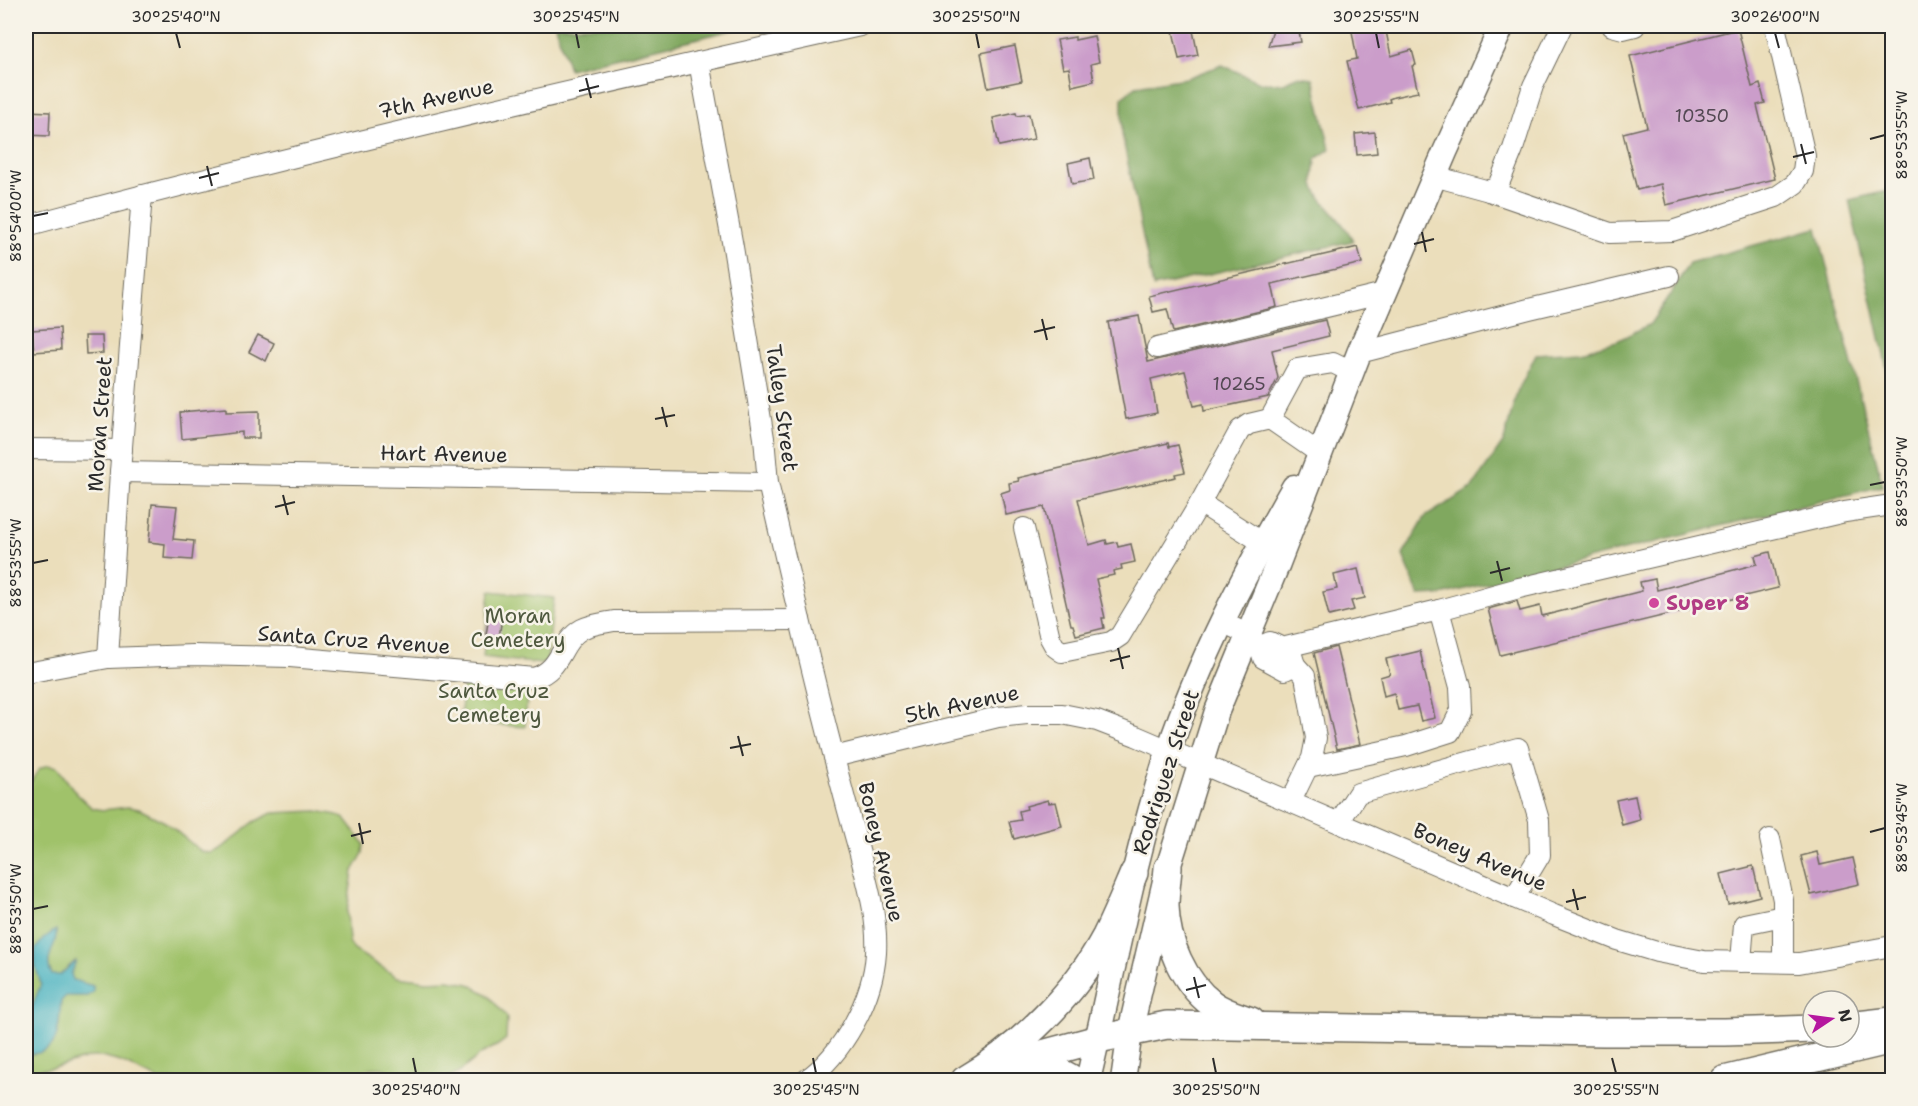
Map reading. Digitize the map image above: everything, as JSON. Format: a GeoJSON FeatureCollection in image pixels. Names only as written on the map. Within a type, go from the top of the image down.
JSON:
{"type":"FeatureCollection","features":[{"type":"Feature","properties":{"kind":"highway"},"geometry":{"type":"LineString","coordinates":[[1168,868],[1165,907],[1170,943],[1195,987],[1212,1004],[1228,1014],[1275,1028]]}},
{"type":"Feature","properties":{"kind":"highway"},"geometry":{"type":"LineString","coordinates":[[974,1075],[1041,1023],[1076,980],[1105,937],[1134,873]]}},
{"type":"Feature","properties":{"kind":"highway"},"geometry":{"type":"LineString","coordinates":[[1861,1024],[1893,1020]]}},
{"type":"Feature","properties":{"kind":"highway"},"geometry":{"type":"LineString","coordinates":[[974,1075],[1098,1039],[1167,1025],[1703,1032],[1801,1029]]}},
{"type":"Feature","properties":{"kind":"highway"},"geometry":{"type":"LineString","coordinates":[[1724,1080],[1893,1040]]}},
{"type":"Feature","properties":{"kind":"highway"},"geometry":{"type":"LineString","coordinates":[[1020,1061],[1054,1069],[1074,1080]]}},
{"type":"Feature","properties":{"kind":"main road","name":"Rodriguez Street"},"geometry":{"type":"LineString","coordinates":[[1088,1080],[1134,873],[1169,751],[1188,699],[1222,622],[1272,550],[1332,420],[1434,176],[1502,26]]}},
{"type":"Feature","properties":{"kind":"main road","name":"Rodriguez Street"},"geometry":{"type":"LineString","coordinates":[[1123,1080],[1130,1032],[1168,868],[1217,711],[1254,641],[1272,550]]}},
{"type":"Feature","properties":{"kind":"street","name":"7th Avenue"},"geometry":{"type":"LineString","coordinates":[[26,226],[142,195],[699,62],[860,26]]}},
{"type":"Feature","properties":{"kind":"street"},"geometry":{"type":"LineString","coordinates":[[1489,191],[1498,186],[1513,149],[1533,86],[1562,26]]}},
{"type":"Feature","properties":{"kind":"street"},"geometry":{"type":"LineString","coordinates":[[1612,26],[1623,29],[1635,26]]}},
{"type":"Feature","properties":{"kind":"street"},"geometry":{"type":"LineString","coordinates":[[1434,176],[1489,191],[1610,233],[1672,231],[1776,197],[1796,183],[1803,171],[1805,156],[1774,26]]}},
{"type":"Feature","properties":{"kind":"street","name":"Talley Street"},"geometry":{"type":"LineString","coordinates":[[699,62],[733,247],[764,438],[768,483],[834,757]]}},
{"type":"Feature","properties":{"kind":"street","name":"Moran Street"},"geometry":{"type":"LineString","coordinates":[[108,658],[142,195]]}},
{"type":"Feature","properties":{"kind":"street"},"geometry":{"type":"LineString","coordinates":[[1024,528],[1050,638],[1055,646],[1062,652],[1111,642],[1120,636],[1200,503],[1240,430],[1249,424],[1270,419],[1297,369],[1334,363],[1355,363],[1529,309],[1669,276]]}},
{"type":"Feature","properties":{"kind":"street"},"geometry":{"type":"LineString","coordinates":[[1157,348],[1384,293]]}},
{"type":"Feature","properties":{"kind":"street"},"geometry":{"type":"LineString","coordinates":[[1270,419],[1317,452]]}},
{"type":"Feature","properties":{"kind":"street"},"geometry":{"type":"LineString","coordinates":[[26,449],[122,450]]}},
{"type":"Feature","properties":{"kind":"street","name":"Hart Avenue"},"geometry":{"type":"LineString","coordinates":[[120,472],[768,483]]}},
{"type":"Feature","properties":{"kind":"street"},"geometry":{"type":"LineString","coordinates":[[1200,503],[1272,550]]}},
{"type":"Feature","properties":{"kind":"street"},"geometry":{"type":"LineString","coordinates":[[1282,648],[1519,588],[1845,512],[1893,505]]}},
{"type":"Feature","properties":{"kind":"street"},"geometry":{"type":"LineString","coordinates":[[1308,767],[1406,746],[1450,732],[1461,710],[1460,687],[1439,610]]}},
{"type":"Feature","properties":{"kind":"street","name":"Santa Cruz Avenue"},"geometry":{"type":"LineString","coordinates":[[26,673],[108,658],[193,655],[290,657],[534,678],[545,675],[552,668],[568,641],[581,630],[596,624],[614,621],[800,620]]}},
{"type":"Feature","properties":{"kind":"street"},"geometry":{"type":"LineString","coordinates":[[1222,622],[1254,641],[1270,642],[1291,652],[1295,665],[1305,676],[1316,738],[1312,758],[1291,801]]}},
{"type":"Feature","properties":{"kind":"street"},"geometry":{"type":"LineString","coordinates":[[1254,641],[1263,658],[1285,670],[1295,665]]}},
{"type":"Feature","properties":{"kind":"street","name":"5th Avenue"},"geometry":{"type":"LineString","coordinates":[[834,757],[998,717],[1062,714],[1097,721],[1201,762]]}},
{"type":"Feature","properties":{"kind":"street"},"geometry":{"type":"LineString","coordinates":[[1339,822],[1358,793],[1518,748],[1539,820],[1540,855],[1514,898]]}},
{"type":"Feature","properties":{"kind":"street","name":"Boney Avenue"},"geometry":{"type":"LineString","coordinates":[[806,1080],[821,1070],[842,1044],[860,1013],[876,954],[875,922],[868,885],[834,757]]}},
{"type":"Feature","properties":{"kind":"street","name":"Boney Avenue"},"geometry":{"type":"LineString","coordinates":[[1201,762],[1514,898],[1617,940],[1657,952],[1704,961],[1799,963],[1893,946]]}},
{"type":"Feature","properties":{"kind":"street"},"geometry":{"type":"LineString","coordinates":[[1770,839],[1783,900],[1783,962]]}},
{"type":"Feature","properties":{"kind":"street"},"geometry":{"type":"LineString","coordinates":[[1741,962],[1744,924],[1783,916]]}},
{"type":"Feature","properties":{"kind":"green space"},"geometry":{"type":"Polygon","coordinates":[[[555,26],[749,26],[569,69],[555,26]]]}},
{"type":"Feature","properties":{"kind":"green space"},"geometry":{"type":"Polygon","coordinates":[[[1222,65],[1262,83],[1284,83],[1297,76],[1313,78],[1330,149],[1316,159],[1314,183],[1320,197],[1344,226],[1353,241],[1153,287],[1122,134],[1122,98],[1136,86],[1186,78],[1222,65]]]}},
{"type":"Feature","properties":{"kind":"green space"},"geometry":{"type":"Polygon","coordinates":[[[1892,190],[1892,391],[1849,200],[1892,190]]]}},
{"type":"Feature","properties":{"kind":"green space"},"geometry":{"type":"Polygon","coordinates":[[[1817,228],[1883,486],[1441,595],[1419,596],[1403,555],[1425,517],[1472,488],[1504,441],[1517,392],[1536,354],[1581,351],[1617,341],[1650,324],[1689,263],[1817,228]]]}},
{"type":"Feature","properties":{"kind":"green space","name":"Moran Cemetery"},"geometry":{"type":"Polygon","coordinates":[[[490,591],[554,598],[547,661],[541,664],[483,657],[490,591]]]}},
{"type":"Feature","properties":{"kind":"green space","name":"Santa Cruz Cemetery"},"geometry":{"type":"Polygon","coordinates":[[[464,678],[528,684],[525,727],[460,722],[464,678]]]}},
{"type":"Feature","properties":{"kind":"green space"},"geometry":{"type":"Polygon","coordinates":[[[47,765],[57,767],[76,793],[92,808],[139,809],[165,822],[202,852],[212,853],[222,848],[254,822],[272,813],[317,811],[345,819],[364,844],[363,853],[353,871],[347,912],[349,942],[354,950],[397,977],[427,981],[449,980],[469,984],[487,994],[507,1017],[506,1039],[445,1080],[412,1080],[382,1068],[371,1068],[337,1080],[159,1080],[121,1062],[101,1057],[91,1057],[53,1068],[26,1071],[26,1054],[46,1050],[56,1037],[61,1000],[66,995],[87,996],[93,986],[73,980],[71,974],[75,961],[60,975],[53,976],[49,957],[55,942],[56,930],[48,935],[34,957],[41,984],[26,1029],[26,789],[39,769],[47,765]]]}},
{"type":"Feature","properties":{"kind":"water"},"geometry":{"type":"Polygon","coordinates":[[[56,930],[55,942],[49,958],[49,969],[52,975],[60,975],[76,961],[71,974],[73,980],[93,986],[93,992],[87,996],[66,996],[61,1001],[58,1029],[52,1044],[46,1050],[26,1054],[27,1020],[41,984],[35,965],[35,950],[44,938],[56,930]]]}},
{"type":"Feature","properties":{"kind":"building"},"geometry":{"type":"Polygon","coordinates":[[[1172,26],[1192,26],[1198,55],[1179,59],[1172,26]]]}},
{"type":"Feature","properties":{"kind":"building"},"geometry":{"type":"Polygon","coordinates":[[[1274,26],[1298,26],[1301,42],[1268,46],[1274,26]]]}},
{"type":"Feature","properties":{"kind":"building"},"geometry":{"type":"Polygon","coordinates":[[[1351,26],[1385,26],[1391,56],[1412,50],[1416,65],[1412,66],[1418,92],[1394,97],[1389,99],[1390,102],[1359,110],[1347,61],[1357,59],[1351,26]]]}},
{"type":"Feature","properties":{"kind":"building"},"geometry":{"type":"Polygon","coordinates":[[[1738,29],[1752,87],[1760,84],[1765,103],[1757,105],[1775,179],[1666,205],[1661,184],[1637,190],[1623,133],[1647,127],[1630,56],[1738,29]]]}},
{"type":"Feature","properties":{"kind":"building"},"geometry":{"type":"Polygon","coordinates":[[[1094,36],[1099,62],[1091,64],[1094,81],[1072,86],[1069,68],[1063,69],[1057,40],[1075,37],[1075,40],[1094,36]]]}},
{"type":"Feature","properties":{"kind":"building"},"geometry":{"type":"Polygon","coordinates":[[[1015,46],[1022,81],[988,88],[981,53],[1015,46]]]}},
{"type":"Feature","properties":{"kind":"building"},"geometry":{"type":"Polygon","coordinates":[[[26,111],[50,112],[49,136],[26,135],[26,111]]]}},
{"type":"Feature","properties":{"kind":"building"},"geometry":{"type":"Polygon","coordinates":[[[1016,113],[1017,116],[1029,114],[1034,139],[999,146],[993,118],[1016,113]]]}},
{"type":"Feature","properties":{"kind":"building"},"geometry":{"type":"Polygon","coordinates":[[[1375,132],[1377,153],[1357,155],[1355,134],[1375,132]]]}},
{"type":"Feature","properties":{"kind":"building"},"geometry":{"type":"Polygon","coordinates":[[[1090,158],[1094,180],[1072,184],[1068,163],[1090,158]]]}},
{"type":"Feature","properties":{"kind":"building"},"geometry":{"type":"Polygon","coordinates":[[[1358,247],[1362,263],[1272,284],[1277,307],[1173,332],[1167,309],[1153,312],[1149,296],[1358,247]]]}},
{"type":"Feature","properties":{"kind":"building"},"geometry":{"type":"Polygon","coordinates":[[[1139,316],[1148,362],[1325,320],[1329,336],[1272,350],[1278,378],[1268,397],[1204,411],[1203,404],[1194,406],[1185,371],[1151,379],[1157,413],[1126,419],[1108,322],[1139,316]]]}},
{"type":"Feature","properties":{"kind":"building"},"geometry":{"type":"Polygon","coordinates":[[[60,328],[61,350],[34,352],[32,330],[60,328]]]}},
{"type":"Feature","properties":{"kind":"building"},"geometry":{"type":"Polygon","coordinates":[[[258,335],[274,343],[266,361],[249,352],[258,335]]]}},
{"type":"Feature","properties":{"kind":"building"},"geometry":{"type":"Polygon","coordinates":[[[85,336],[102,336],[103,353],[86,354],[85,336]]]}},
{"type":"Feature","properties":{"kind":"building"},"geometry":{"type":"Polygon","coordinates":[[[226,408],[226,412],[259,411],[259,438],[242,438],[242,432],[182,439],[180,412],[226,408]]]}},
{"type":"Feature","properties":{"kind":"building"},"geometry":{"type":"Polygon","coordinates":[[[1168,443],[1169,447],[1178,445],[1185,472],[1175,474],[1176,477],[1078,499],[1089,545],[1106,540],[1107,544],[1117,542],[1118,547],[1131,544],[1135,562],[1121,565],[1122,569],[1113,571],[1114,575],[1096,579],[1105,618],[1102,618],[1104,628],[1076,635],[1071,625],[1044,507],[1006,515],[1001,493],[1010,490],[1009,483],[1019,481],[1018,478],[1168,443]]]}},
{"type":"Feature","properties":{"kind":"building"},"geometry":{"type":"Polygon","coordinates":[[[152,504],[177,506],[173,539],[194,541],[192,560],[164,558],[165,544],[149,542],[152,504]]]}},
{"type":"Feature","properties":{"kind":"building","name":"Super 8"},"geometry":{"type":"Polygon","coordinates":[[[1770,552],[1778,588],[1500,655],[1488,609],[1517,601],[1520,611],[1540,606],[1542,616],[1642,591],[1640,582],[1655,579],[1657,590],[1757,564],[1755,556],[1770,552]]]}},
{"type":"Feature","properties":{"kind":"building"},"geometry":{"type":"Polygon","coordinates":[[[1358,569],[1365,598],[1351,601],[1354,610],[1329,616],[1323,592],[1337,589],[1334,575],[1358,569]]]}},
{"type":"Feature","properties":{"kind":"building"},"geometry":{"type":"Polygon","coordinates":[[[489,616],[502,618],[499,637],[486,635],[489,616]]]}},
{"type":"Feature","properties":{"kind":"building"},"geometry":{"type":"Polygon","coordinates":[[[1336,647],[1360,744],[1337,749],[1314,653],[1336,647]]]}},
{"type":"Feature","properties":{"kind":"building"},"geometry":{"type":"Polygon","coordinates":[[[1420,651],[1435,718],[1421,721],[1417,706],[1398,710],[1394,693],[1384,696],[1380,677],[1390,674],[1386,659],[1420,651]]]}},
{"type":"Feature","properties":{"kind":"building"},"geometry":{"type":"Polygon","coordinates":[[[1635,796],[1640,820],[1622,825],[1616,800],[1635,796]]]}},
{"type":"Feature","properties":{"kind":"building"},"geometry":{"type":"Polygon","coordinates":[[[1048,800],[1049,803],[1056,802],[1062,826],[1014,839],[1009,822],[1021,820],[1019,811],[1027,809],[1026,806],[1048,800]]]}},
{"type":"Feature","properties":{"kind":"building"},"geometry":{"type":"Polygon","coordinates":[[[1817,852],[1820,865],[1853,858],[1859,884],[1811,895],[1801,856],[1817,852]]]}},
{"type":"Feature","properties":{"kind":"building"},"geometry":{"type":"Polygon","coordinates":[[[1753,866],[1760,896],[1728,904],[1721,874],[1753,866]]]}},
{"type":"Feature","properties":{"kind":"place","name":"Super 8"},"geometry":{"type":"Point","coordinates":[1654,603]}}]}
